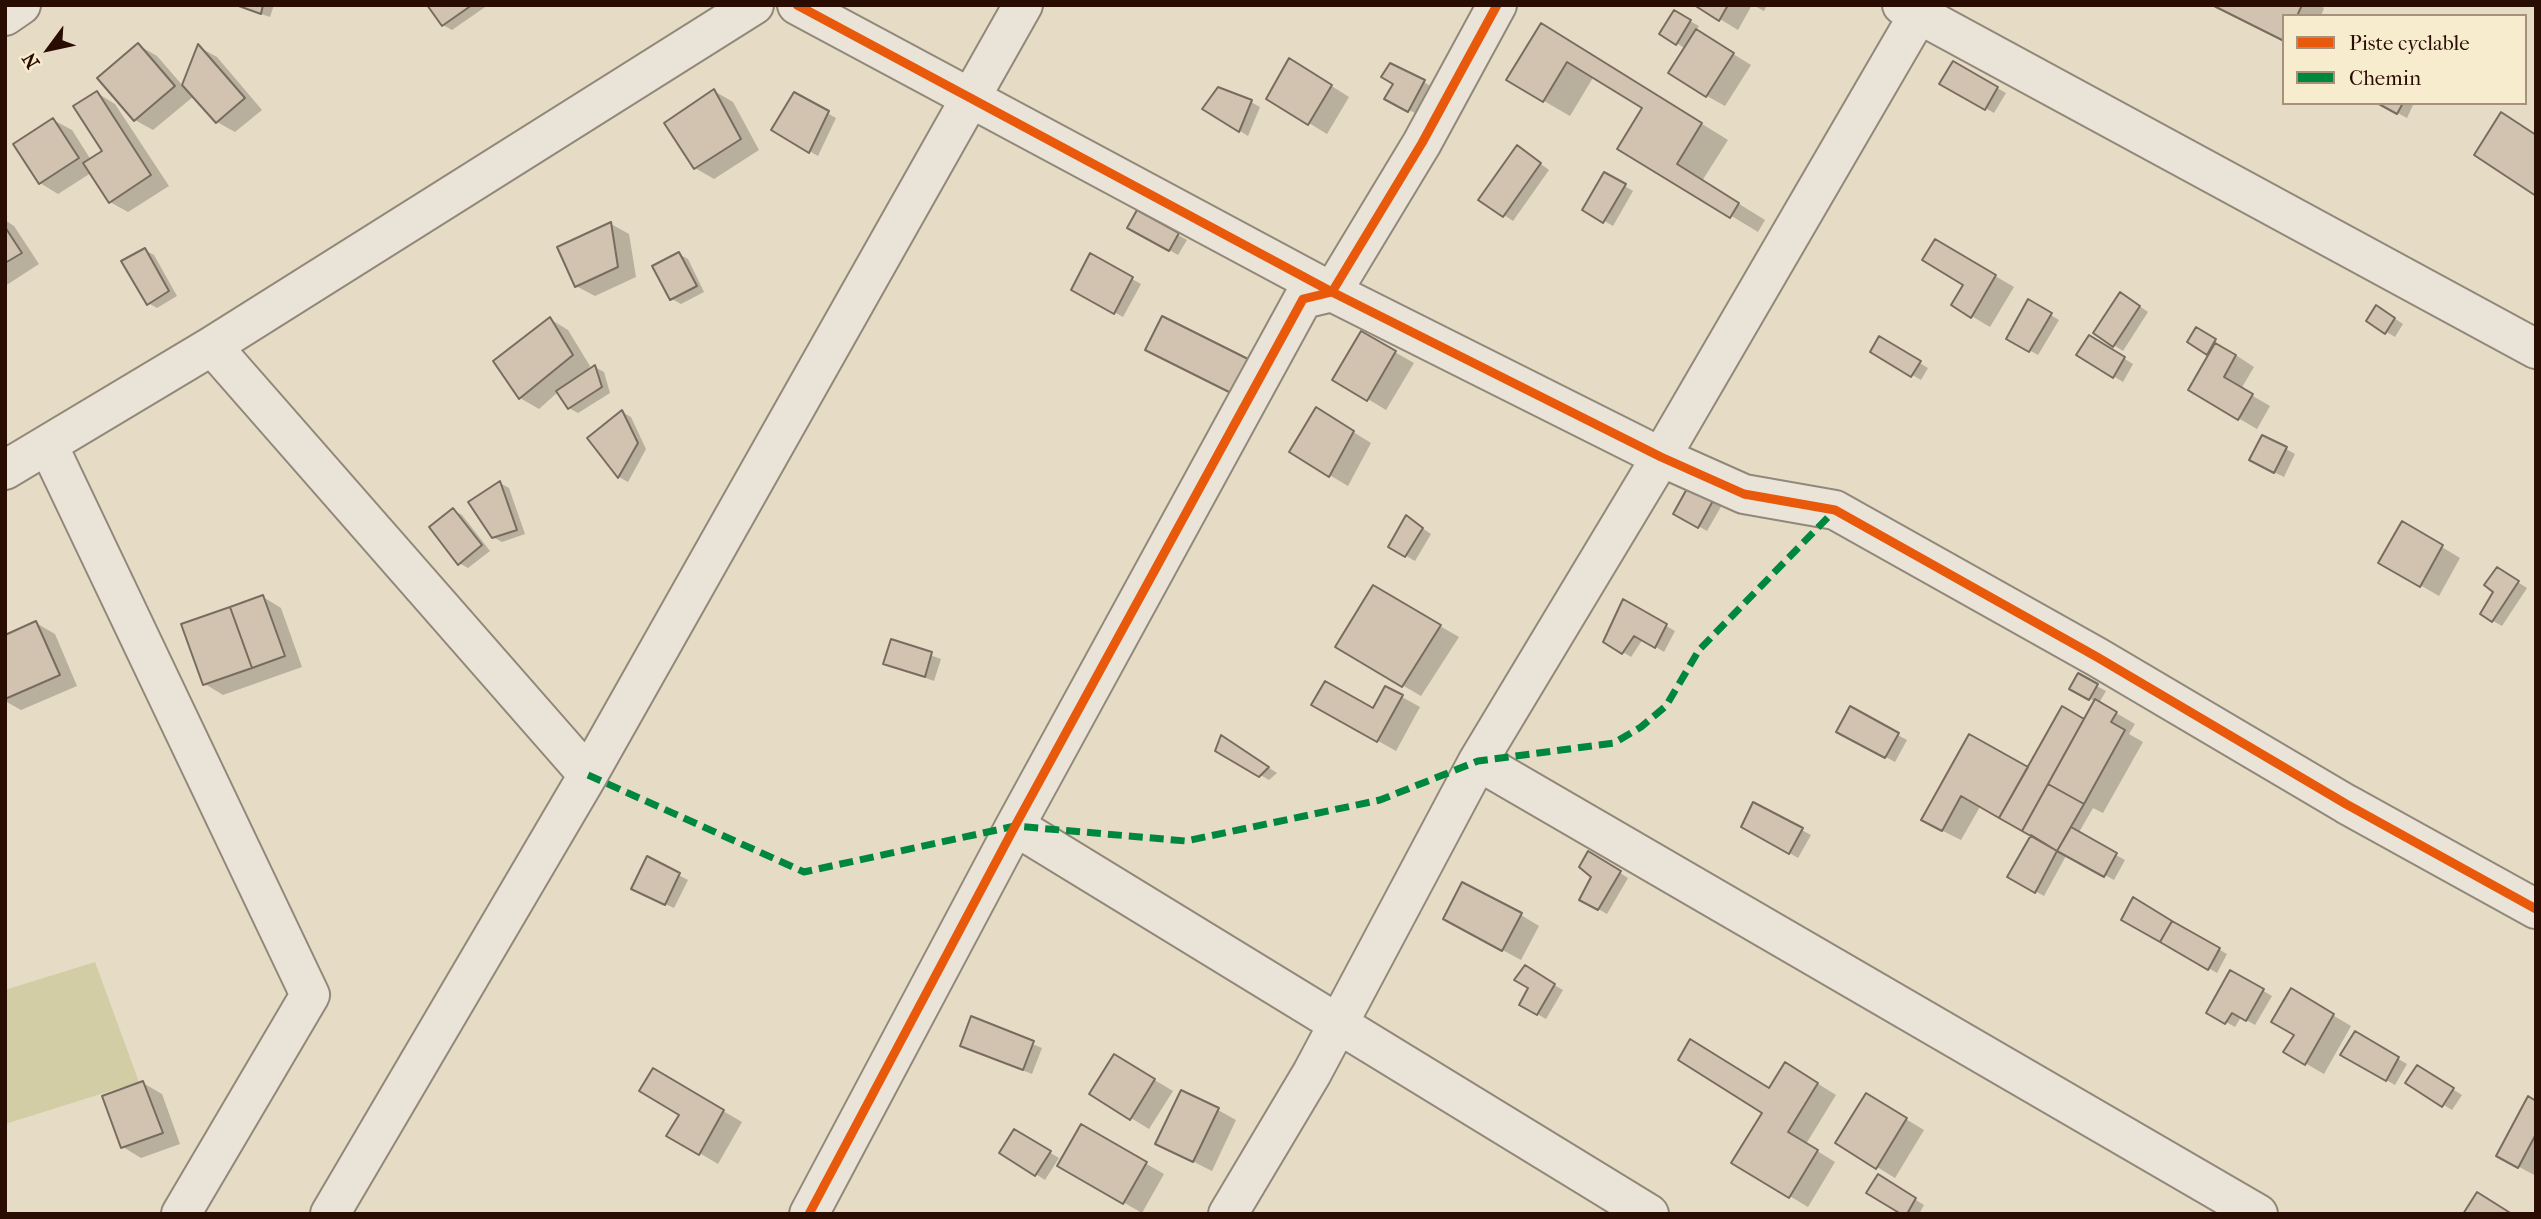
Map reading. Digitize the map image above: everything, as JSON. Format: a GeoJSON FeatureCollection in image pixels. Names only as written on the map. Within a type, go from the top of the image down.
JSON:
{"type":"FeatureCollection","features":[{"type":"Feature","properties":{"kind":"street"},"geometry":{"type":"LineString","coordinates":[[5,16],[21,5]]}},
{"type":"Feature","properties":{"kind":"street"},"geometry":{"type":"LineString","coordinates":[[5,470],[212,346],[754,5]]}},
{"type":"Feature","properties":{"kind":"street"},"geometry":{"type":"LineString","coordinates":[[797,5],[1332,292],[1661,457],[1744,494],[1835,510],[2097,657],[2346,804],[2536,908]]}},
{"type":"Feature","properties":{"kind":"street"},"geometry":{"type":"LineString","coordinates":[[330,1214],[588,775],[1023,5]]}},
{"type":"Feature","properties":{"kind":"street"},"geometry":{"type":"LineString","coordinates":[[809,1214],[1015,826],[1303,299],[1332,292],[1422,143],[1497,5]]}},
{"type":"Feature","properties":{"kind":"street"},"geometry":{"type":"LineString","coordinates":[[1228,1214],[1312,1073],[1336,1023],[1478,761],[1661,457],[1915,8],[2536,349]]}},
{"type":"Feature","properties":{"kind":"street"},"geometry":{"type":"LineString","coordinates":[[212,346],[588,775]]}},
{"type":"Feature","properties":{"kind":"street"},"geometry":{"type":"LineString","coordinates":[[48,445],[310,995],[181,1214]]}},
{"type":"Feature","properties":{"kind":"street"},"geometry":{"type":"LineString","coordinates":[[1478,761],[2258,1214]]}},
{"type":"Feature","properties":{"kind":"street"},"geometry":{"type":"LineString","coordinates":[[1015,826],[1649,1214]]}},
{"type":"Feature","properties":{"kind":"shaded area"},"geometry":{"type":"Polygon","coordinates":[[[95,962],[139,1082],[5,1124],[5,990],[95,962]]]}},
{"type":"Feature","properties":{"kind":"building"},"geometry":{"type":"Polygon","coordinates":[[[236,5],[263,5],[261,14],[236,5]]]}},
{"type":"Feature","properties":{"kind":"building"},"geometry":{"type":"Polygon","coordinates":[[[427,5],[472,5],[442,26],[427,5]]]}},
{"type":"Feature","properties":{"kind":"building"},"geometry":{"type":"Polygon","coordinates":[[[1694,5],[1728,5],[1719,21],[1694,5]]]}},
{"type":"Feature","properties":{"kind":"building"},"geometry":{"type":"Polygon","coordinates":[[[2212,5],[2302,5],[2298,14],[2282,14],[2282,40],[2212,5]]]}},
{"type":"Feature","properties":{"kind":"building"},"geometry":{"type":"Polygon","coordinates":[[[1674,10],[1691,20],[1676,45],[1659,34],[1674,10]]]}},
{"type":"Feature","properties":{"kind":"building"},"geometry":{"type":"Polygon","coordinates":[[[1541,23],[1702,123],[1677,164],[1739,203],[1730,218],[1617,149],[1642,108],[1567,62],[1543,102],[1506,80],[1541,23]]]}},
{"type":"Feature","properties":{"kind":"building"},"geometry":{"type":"Polygon","coordinates":[[[1696,29],[1734,53],[1706,97],[1668,73],[1696,29]]]}},
{"type":"Feature","properties":{"kind":"building"},"geometry":{"type":"Polygon","coordinates":[[[138,43],[175,86],[134,121],[97,78],[138,43]]]}},
{"type":"Feature","properties":{"kind":"building"},"geometry":{"type":"Polygon","coordinates":[[[198,44],[245,98],[216,123],[182,85],[198,44]]]}},
{"type":"Feature","properties":{"kind":"building"},"geometry":{"type":"Polygon","coordinates":[[[1289,58],[1332,85],[1308,125],[1266,99],[1289,58]]]}},
{"type":"Feature","properties":{"kind":"building"},"geometry":{"type":"Polygon","coordinates":[[[1953,61],[1998,87],[1985,110],[1939,84],[1953,61]]]}},
{"type":"Feature","properties":{"kind":"building"},"geometry":{"type":"Polygon","coordinates":[[[1390,63],[1425,80],[1408,112],[1384,99],[1393,84],[1381,77],[1390,63]]]}},
{"type":"Feature","properties":{"kind":"building"},"geometry":{"type":"Polygon","coordinates":[[[1218,87],[1252,100],[1239,132],[1202,109],[1218,87]]]}},
{"type":"Feature","properties":{"kind":"building"},"geometry":{"type":"Polygon","coordinates":[[[714,89],[741,139],[694,169],[664,123],[714,89]]]}},
{"type":"Feature","properties":{"kind":"building"},"geometry":{"type":"Polygon","coordinates":[[[97,91],[151,175],[109,203],[83,163],[102,151],[73,106],[97,91]]]}},
{"type":"Feature","properties":{"kind":"building"},"geometry":{"type":"Polygon","coordinates":[[[794,92],[829,111],[809,153],[771,130],[794,92]]]}},
{"type":"Feature","properties":{"kind":"building"},"geometry":{"type":"Polygon","coordinates":[[[2381,105],[2402,105],[2397,114],[2381,105]]]}},
{"type":"Feature","properties":{"kind":"building"},"geometry":{"type":"Polygon","coordinates":[[[2501,112],[2536,135],[2536,196],[2474,155],[2501,112]]]}},
{"type":"Feature","properties":{"kind":"building"},"geometry":{"type":"Polygon","coordinates":[[[53,118],[79,158],[39,184],[13,144],[53,118]]]}},
{"type":"Feature","properties":{"kind":"building"},"geometry":{"type":"Polygon","coordinates":[[[1517,145],[1541,163],[1503,217],[1478,200],[1517,145]]]}},
{"type":"Feature","properties":{"kind":"building"},"geometry":{"type":"Polygon","coordinates":[[[1604,172],[1626,184],[1603,223],[1582,210],[1604,172]]]}},
{"type":"Feature","properties":{"kind":"building"},"geometry":{"type":"Polygon","coordinates":[[[1137,210],[1179,233],[1169,251],[1127,228],[1137,210]]]}},
{"type":"Feature","properties":{"kind":"building"},"geometry":{"type":"Polygon","coordinates":[[[611,222],[618,267],[575,287],[557,247],[611,222]]]}},
{"type":"Feature","properties":{"kind":"building"},"geometry":{"type":"Polygon","coordinates":[[[5,227],[22,253],[5,263],[5,227]]]}},
{"type":"Feature","properties":{"kind":"building"},"geometry":{"type":"Polygon","coordinates":[[[1935,239],[1996,275],[1971,318],[1951,305],[1963,285],[1922,260],[1935,239]]]}},
{"type":"Feature","properties":{"kind":"building"},"geometry":{"type":"Polygon","coordinates":[[[145,248],[169,291],[147,305],[121,261],[145,248]]]}},
{"type":"Feature","properties":{"kind":"building"},"geometry":{"type":"Polygon","coordinates":[[[679,252],[697,286],[670,300],[652,266],[679,252]]]}},
{"type":"Feature","properties":{"kind":"building"},"geometry":{"type":"Polygon","coordinates":[[[1090,253],[1133,277],[1114,314],[1071,290],[1090,253]]]}},
{"type":"Feature","properties":{"kind":"building"},"geometry":{"type":"Polygon","coordinates":[[[2120,292],[2140,306],[2113,347],[2093,333],[2120,292]]]}},
{"type":"Feature","properties":{"kind":"building"},"geometry":{"type":"Polygon","coordinates":[[[2028,299],[2052,313],[2029,352],[2006,339],[2028,299]]]}},
{"type":"Feature","properties":{"kind":"building"},"geometry":{"type":"Polygon","coordinates":[[[2376,305],[2395,318],[2385,334],[2366,321],[2376,305]]]}},
{"type":"Feature","properties":{"kind":"building"},"geometry":{"type":"Polygon","coordinates":[[[1162,316],[1248,359],[1231,393],[1145,350],[1162,316]]]}},
{"type":"Feature","properties":{"kind":"building"},"geometry":{"type":"Polygon","coordinates":[[[550,317],[573,355],[519,399],[493,361],[550,317]]]}},
{"type":"Feature","properties":{"kind":"building"},"geometry":{"type":"Polygon","coordinates":[[[2196,327],[2216,339],[2207,355],[2187,342],[2196,327]]]}},
{"type":"Feature","properties":{"kind":"building"},"geometry":{"type":"Polygon","coordinates":[[[1361,331],[1396,351],[1367,401],[1332,380],[1361,331]]]}},
{"type":"Feature","properties":{"kind":"building"},"geometry":{"type":"Polygon","coordinates":[[[2089,335],[2125,357],[2113,378],[2076,355],[2089,335]]]}},
{"type":"Feature","properties":{"kind":"building"},"geometry":{"type":"Polygon","coordinates":[[[1879,336],[1921,361],[1911,377],[1870,352],[1879,336]]]}},
{"type":"Feature","properties":{"kind":"building"},"geometry":{"type":"Polygon","coordinates":[[[2215,343],[2236,355],[2224,377],[2253,394],[2238,420],[2188,390],[2215,343]]]}},
{"type":"Feature","properties":{"kind":"building"},"geometry":{"type":"Polygon","coordinates":[[[595,365],[602,387],[568,409],[556,391],[595,365]]]}},
{"type":"Feature","properties":{"kind":"building"},"geometry":{"type":"Polygon","coordinates":[[[1316,407],[1354,431],[1329,477],[1289,452],[1316,407]]]}},
{"type":"Feature","properties":{"kind":"building"},"geometry":{"type":"Polygon","coordinates":[[[622,410],[638,443],[618,478],[587,438],[622,410]]]}},
{"type":"Feature","properties":{"kind":"building"},"geometry":{"type":"Polygon","coordinates":[[[2262,435],[2287,447],[2274,473],[2249,460],[2262,435]]]}},
{"type":"Feature","properties":{"kind":"building"},"geometry":{"type":"Polygon","coordinates":[[[500,481],[517,530],[492,538],[468,502],[500,481]]]}},
{"type":"Feature","properties":{"kind":"building"},"geometry":{"type":"Polygon","coordinates":[[[1689,485],[1714,499],[1698,528],[1673,514],[1689,485]]]}},
{"type":"Feature","properties":{"kind":"building"},"geometry":{"type":"Polygon","coordinates":[[[453,508],[482,545],[458,565],[429,527],[453,508]]]}},
{"type":"Feature","properties":{"kind":"building"},"geometry":{"type":"Polygon","coordinates":[[[1406,515],[1423,528],[1405,557],[1388,547],[1406,515]]]}},
{"type":"Feature","properties":{"kind":"building"},"geometry":{"type":"Polygon","coordinates":[[[2402,521],[2443,545],[2420,587],[2378,563],[2402,521]]]}},
{"type":"Feature","properties":{"kind":"building"},"geometry":{"type":"Polygon","coordinates":[[[2497,567],[2519,581],[2492,622],[2480,614],[2493,592],[2484,585],[2497,567]]]}},
{"type":"Feature","properties":{"kind":"building"},"geometry":{"type":"Polygon","coordinates":[[[1373,585],[1441,625],[1402,687],[1335,647],[1373,585]]]}},
{"type":"Feature","properties":{"kind":"building"},"geometry":{"type":"Polygon","coordinates":[[[263,595],[285,656],[252,668],[230,607],[263,595]]]}},
{"type":"Feature","properties":{"kind":"building"},"geometry":{"type":"Polygon","coordinates":[[[1623,599],[1667,624],[1655,648],[1634,636],[1622,654],[1603,642],[1623,599]]]}},
{"type":"Feature","properties":{"kind":"building"},"geometry":{"type":"Polygon","coordinates":[[[230,607],[252,668],[203,685],[181,624],[230,607]]]}},
{"type":"Feature","properties":{"kind":"building"},"geometry":{"type":"Polygon","coordinates":[[[36,621],[60,675],[5,699],[5,635],[36,621]]]}},
{"type":"Feature","properties":{"kind":"building"},"geometry":{"type":"Polygon","coordinates":[[[891,639],[932,652],[925,677],[883,664],[891,639]]]}},
{"type":"Feature","properties":{"kind":"building"},"geometry":{"type":"Polygon","coordinates":[[[2078,673],[2098,684],[2089,700],[2069,689],[2078,673]]]}},
{"type":"Feature","properties":{"kind":"building"},"geometry":{"type":"Polygon","coordinates":[[[1325,681],[1373,708],[1385,686],[1403,695],[1377,742],[1311,705],[1325,681]]]}},
{"type":"Feature","properties":{"kind":"building"},"geometry":{"type":"Polygon","coordinates":[[[2095,699],[2117,712],[2111,722],[2125,730],[2084,804],[2048,784],[2095,699]]]}},
{"type":"Feature","properties":{"kind":"building"},"geometry":{"type":"Polygon","coordinates":[[[1850,706],[1899,733],[1885,758],[1836,732],[1850,706]]]}},
{"type":"Feature","properties":{"kind":"building"},"geometry":{"type":"Polygon","coordinates":[[[2062,706],[2084,719],[2022,831],[1999,818],[2062,706]]]}},
{"type":"Feature","properties":{"kind":"building"},"geometry":{"type":"Polygon","coordinates":[[[1969,734],[2028,767],[1999,818],[1961,796],[1942,831],[1921,820],[1969,734]]]}},
{"type":"Feature","properties":{"kind":"building"},"geometry":{"type":"Polygon","coordinates":[[[1221,735],[1269,767],[1259,777],[1215,751],[1221,735]]]}},
{"type":"Feature","properties":{"kind":"building"},"geometry":{"type":"Polygon","coordinates":[[[2048,784],[2084,804],[2057,851],[2022,831],[2048,784]]]}},
{"type":"Feature","properties":{"kind":"building"},"geometry":{"type":"Polygon","coordinates":[[[1753,802],[1803,828],[1789,854],[1741,827],[1753,802]]]}},
{"type":"Feature","properties":{"kind":"building"},"geometry":{"type":"Polygon","coordinates":[[[2071,827],[2117,853],[2104,877],[2057,851],[2071,827]]]}},
{"type":"Feature","properties":{"kind":"building"},"geometry":{"type":"Polygon","coordinates":[[[2031,835],[2057,851],[2035,893],[2007,877],[2031,835]]]}},
{"type":"Feature","properties":{"kind":"building"},"geometry":{"type":"Polygon","coordinates":[[[1588,851],[1621,871],[1598,910],[1579,900],[1591,877],[1579,867],[1588,851]]]}},
{"type":"Feature","properties":{"kind":"building"},"geometry":{"type":"Polygon","coordinates":[[[647,856],[680,873],[665,905],[631,889],[647,856]]]}},
{"type":"Feature","properties":{"kind":"building"},"geometry":{"type":"Polygon","coordinates":[[[1462,882],[1522,913],[1502,951],[1443,919],[1462,882]]]}},
{"type":"Feature","properties":{"kind":"building"},"geometry":{"type":"Polygon","coordinates":[[[2133,897],[2172,921],[2160,942],[2121,920],[2133,897]]]}},
{"type":"Feature","properties":{"kind":"building"},"geometry":{"type":"Polygon","coordinates":[[[2172,921],[2220,948],[2208,970],[2160,942],[2172,921]]]}},
{"type":"Feature","properties":{"kind":"building"},"geometry":{"type":"Polygon","coordinates":[[[1525,965],[1555,984],[1537,1015],[1519,1005],[1528,988],[1514,980],[1525,965]]]}},
{"type":"Feature","properties":{"kind":"building"},"geometry":{"type":"Polygon","coordinates":[[[2230,970],[2264,989],[2246,1021],[2232,1013],[2225,1024],[2206,1013],[2230,970]]]}},
{"type":"Feature","properties":{"kind":"building"},"geometry":{"type":"Polygon","coordinates":[[[2291,988],[2334,1014],[2305,1065],[2283,1052],[2294,1035],[2271,1022],[2291,988]]]}},
{"type":"Feature","properties":{"kind":"building"},"geometry":{"type":"Polygon","coordinates":[[[971,1016],[1034,1041],[1023,1070],[960,1046],[971,1016]]]}},
{"type":"Feature","properties":{"kind":"building"},"geometry":{"type":"Polygon","coordinates":[[[2355,1031],[2399,1057],[2386,1081],[2340,1055],[2355,1031]]]}},
{"type":"Feature","properties":{"kind":"building"},"geometry":{"type":"Polygon","coordinates":[[[1690,1039],[1769,1088],[1785,1062],[1818,1083],[1788,1132],[1818,1150],[1789,1198],[1731,1163],[1762,1113],[1678,1060],[1690,1039]]]}},
{"type":"Feature","properties":{"kind":"building"},"geometry":{"type":"Polygon","coordinates":[[[1114,1054],[1155,1079],[1130,1120],[1089,1094],[1114,1054]]]}},
{"type":"Feature","properties":{"kind":"building"},"geometry":{"type":"Polygon","coordinates":[[[2417,1065],[2454,1088],[2442,1107],[2405,1083],[2417,1065]]]}},
{"type":"Feature","properties":{"kind":"building"},"geometry":{"type":"Polygon","coordinates":[[[653,1068],[724,1110],[699,1155],[666,1136],[679,1115],[639,1091],[653,1068]]]}},
{"type":"Feature","properties":{"kind":"building"},"geometry":{"type":"Polygon","coordinates":[[[143,1081],[163,1133],[121,1148],[102,1096],[143,1081]]]}},
{"type":"Feature","properties":{"kind":"building"},"geometry":{"type":"Polygon","coordinates":[[[1181,1090],[1219,1108],[1193,1162],[1155,1144],[1181,1090]]]}},
{"type":"Feature","properties":{"kind":"building"},"geometry":{"type":"Polygon","coordinates":[[[1866,1093],[1907,1118],[1876,1169],[1835,1143],[1866,1093]]]}},
{"type":"Feature","properties":{"kind":"building"},"geometry":{"type":"Polygon","coordinates":[[[2528,1096],[2536,1101],[2536,1134],[2518,1168],[2496,1156],[2528,1096]]]}},
{"type":"Feature","properties":{"kind":"building"},"geometry":{"type":"Polygon","coordinates":[[[1081,1124],[1147,1162],[1123,1204],[1057,1166],[1081,1124]]]}},
{"type":"Feature","properties":{"kind":"building"},"geometry":{"type":"Polygon","coordinates":[[[1014,1129],[1051,1151],[1035,1176],[999,1153],[1014,1129]]]}},
{"type":"Feature","properties":{"kind":"building"},"geometry":{"type":"Polygon","coordinates":[[[1878,1174],[1916,1198],[1907,1214],[1901,1214],[1866,1193],[1878,1174]]]}},
{"type":"Feature","properties":{"kind":"building"},"geometry":{"type":"Polygon","coordinates":[[[2477,1192],[2512,1214],[2463,1214],[2477,1192]]]}},
{"type":"Feature","properties":{"kind":"marked path"},"geometry":{"type":"LineString","coordinates":[[588,775],[804,872],[1015,826],[1186,841],[1380,800],[1478,761],[1614,743],[1641,727],[1666,706],[1699,650],[1835,510]]}},
{"type":"Feature","properties":{"kind":"cycle path"},"geometry":{"type":"LineString","coordinates":[[797,5],[1332,292],[1661,457],[1744,494],[1835,510],[2097,657],[2346,804],[2536,909]]}},
{"type":"Feature","properties":{"kind":"cycle path"},"geometry":{"type":"LineString","coordinates":[[809,1214],[1015,826],[1303,299],[1332,292],[1422,143],[1497,5]]}}]}
